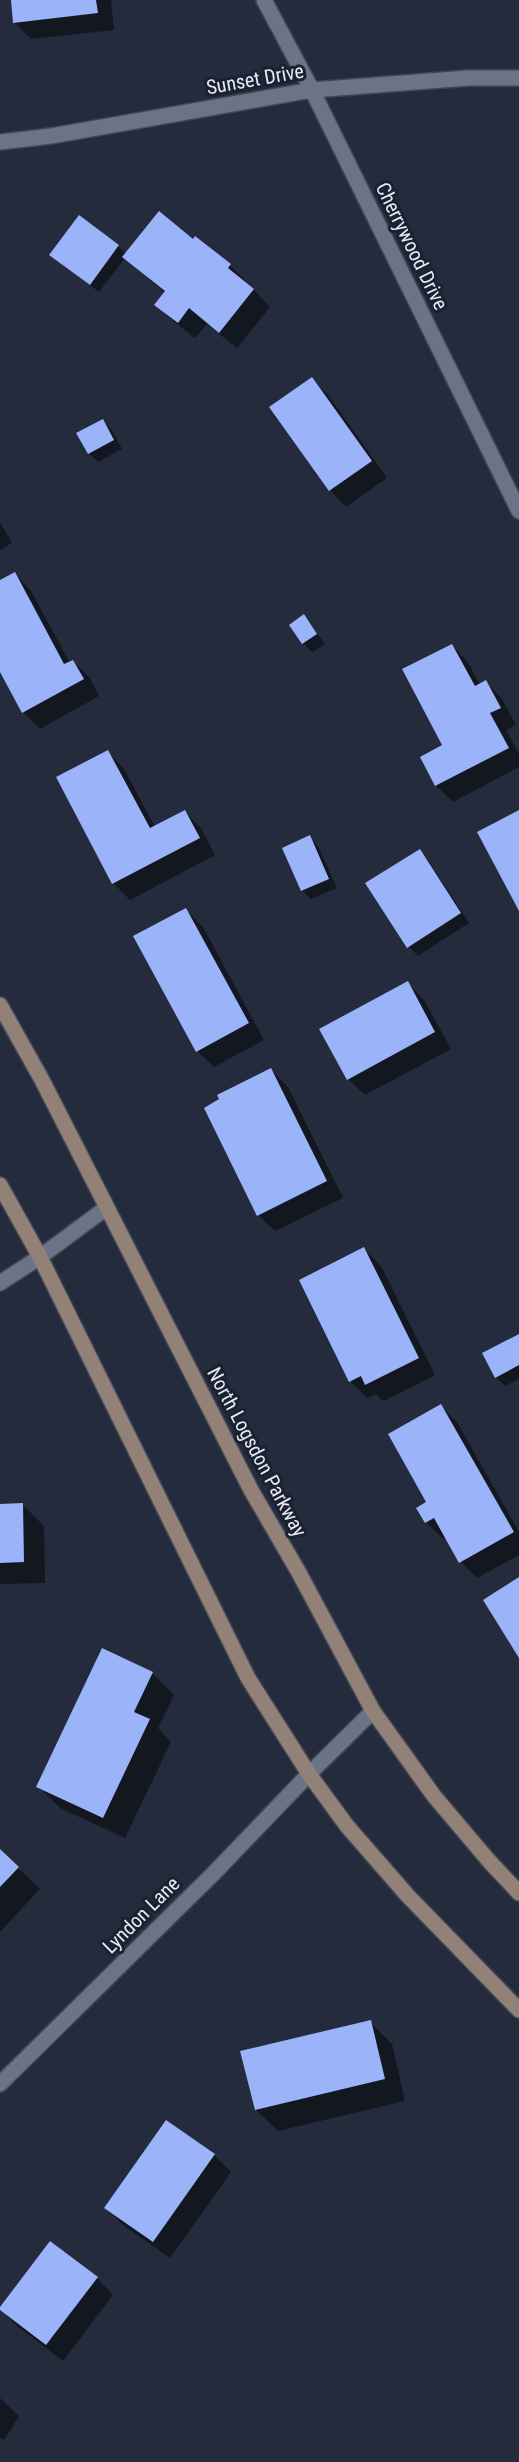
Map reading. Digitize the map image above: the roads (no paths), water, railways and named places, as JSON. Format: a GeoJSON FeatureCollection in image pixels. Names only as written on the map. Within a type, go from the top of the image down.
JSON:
{"type":"FeatureCollection","features":[{"type":"Feature","properties":{"kind":"main road","name":"North Logsdon Parkway"},"geometry":{"type":"LineString","coordinates":[[0,1005],[42,1080],[251,1490],[298,1571],[373,1711],[434,1796],[519,1893]]}},
{"type":"Feature","properties":{"kind":"main road"},"geometry":{"type":"LineString","coordinates":[[0,1185],[40,1257],[248,1678],[309,1774],[347,1826],[408,1896],[519,2010]]}},
{"type":"Feature","properties":{"kind":"street","name":"Cherrywood Drive"},"geometry":{"type":"LineString","coordinates":[[264,0],[312,90],[519,511]]}},
{"type":"Feature","properties":{"kind":"street","name":"Sunset Drive"},"geometry":{"type":"LineString","coordinates":[[0,142],[51,136],[312,90],[468,78],[519,78]]}},
{"type":"Feature","properties":{"kind":"street"},"geometry":{"type":"LineString","coordinates":[[0,1283],[40,1257],[106,1208]]}},
{"type":"Feature","properties":{"kind":"street","name":"Lyndon Lane"},"geometry":{"type":"LineString","coordinates":[[0,2084],[214,1873],[373,1711]]}}]}
